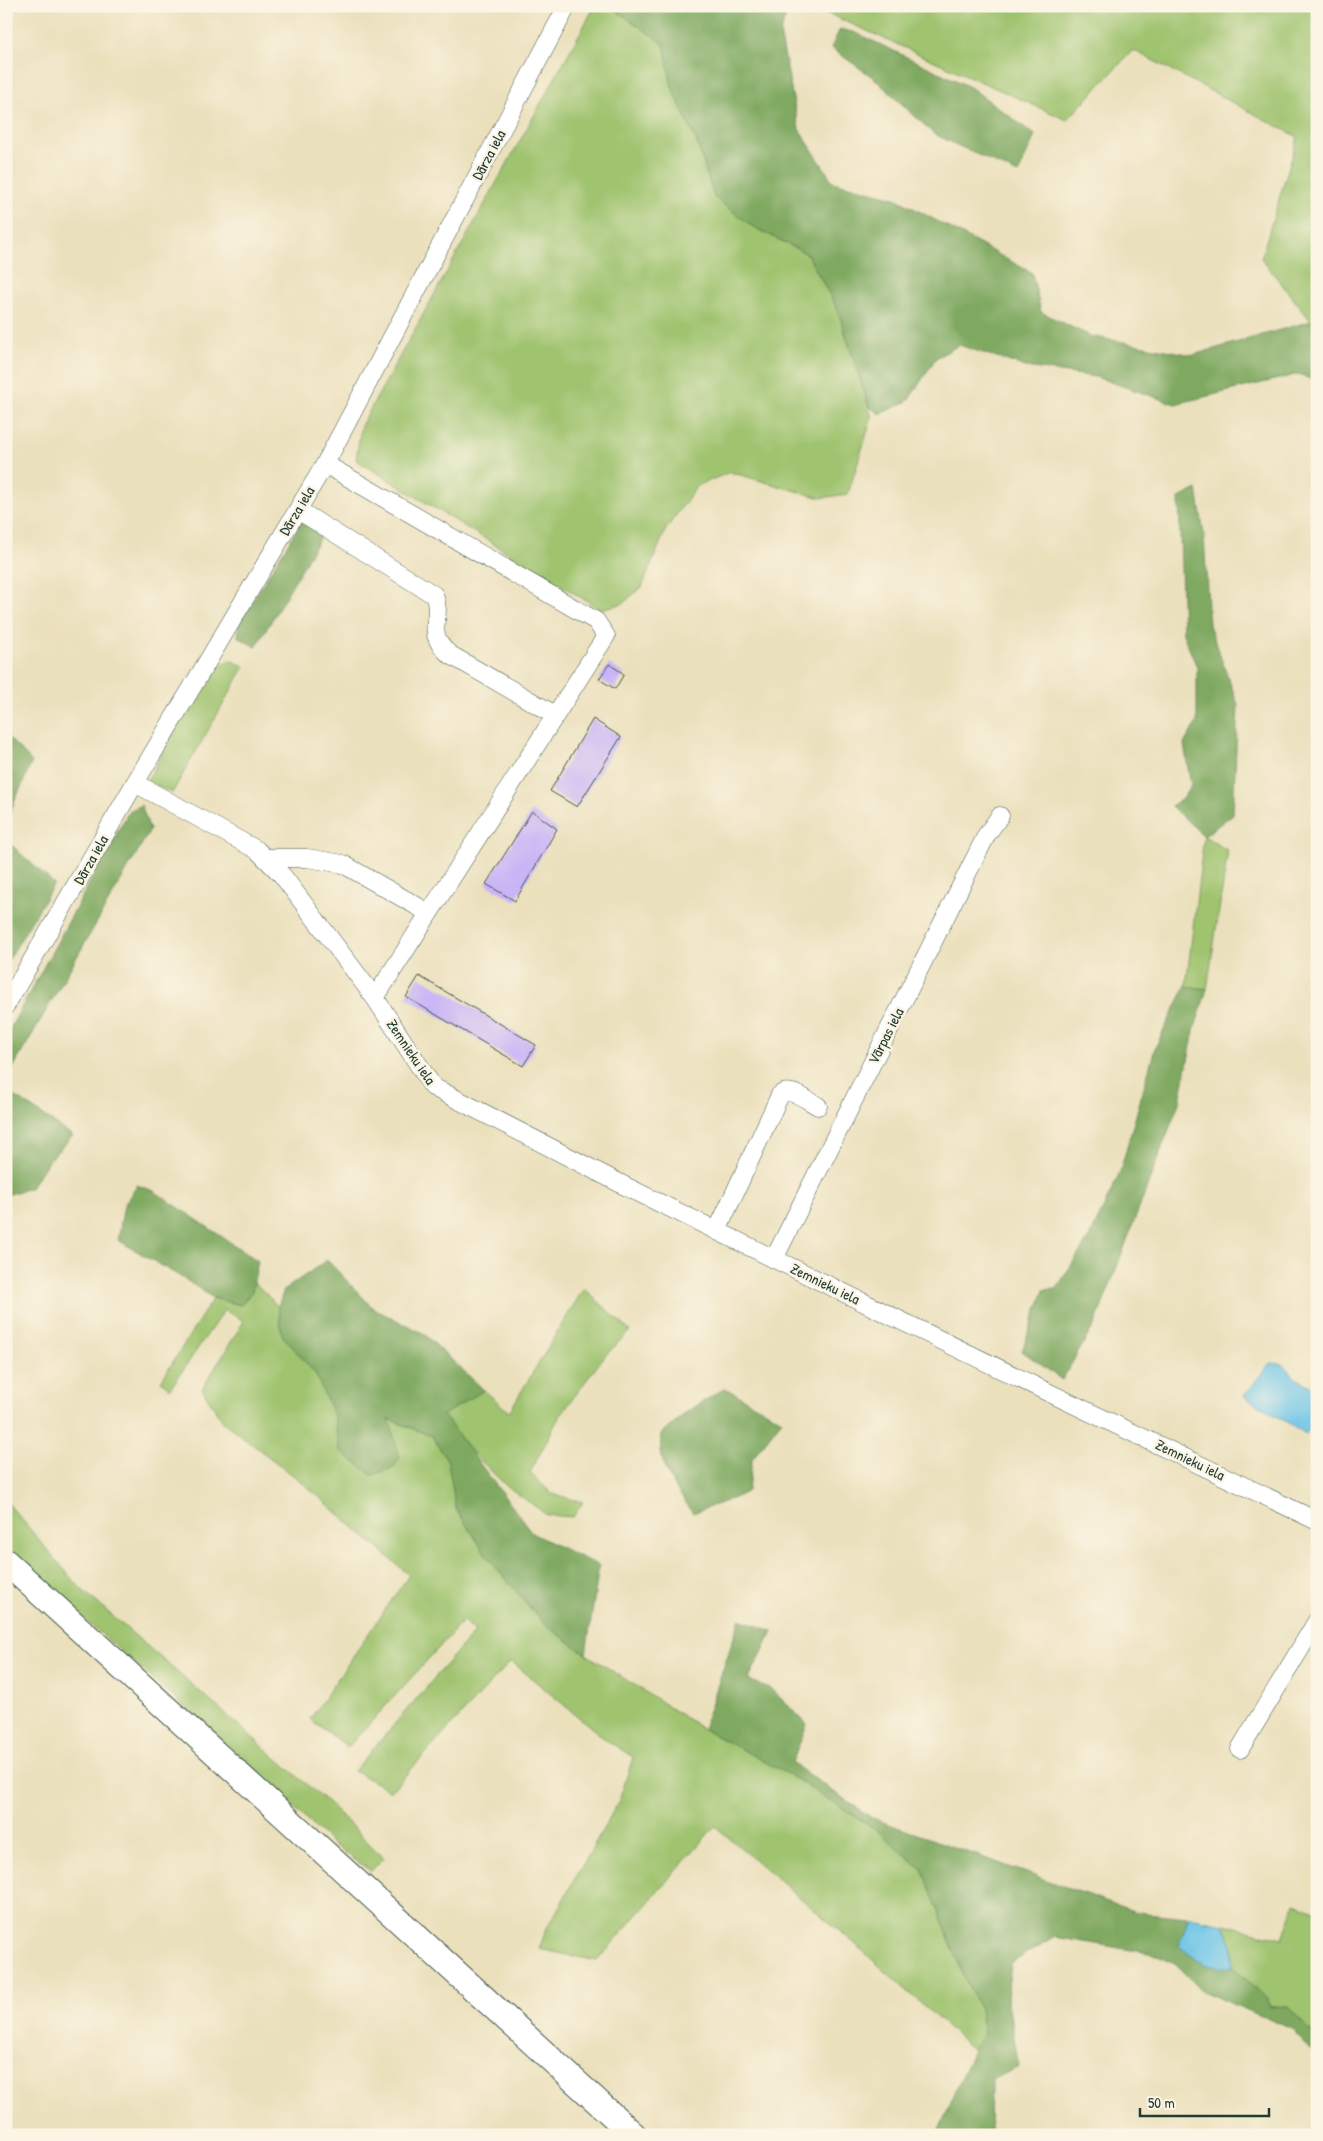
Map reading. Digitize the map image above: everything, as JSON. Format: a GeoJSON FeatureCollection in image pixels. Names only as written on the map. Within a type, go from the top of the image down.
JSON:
{"type":"FeatureCollection","features":[{"type":"Feature","properties":{"kind":"highway"},"geometry":{"type":"LineString","coordinates":[[6,1562],[634,2135]]}},
{"type":"Feature","properties":{"kind":"street","name":"Dārza iela"},"geometry":{"type":"LineString","coordinates":[[6,1005],[135,783],[326,464],[567,6]]}},
{"type":"Feature","properties":{"kind":"street"},"geometry":{"type":"LineString","coordinates":[[326,464],[596,621],[606,636],[375,998]]}},
{"type":"Feature","properties":{"kind":"street"},"geometry":{"type":"LineString","coordinates":[[298,510],[434,594],[438,606],[434,634],[439,645],[449,654],[556,715]]}},
{"type":"Feature","properties":{"kind":"street","name":"Zemnieku iela"},"geometry":{"type":"LineString","coordinates":[[135,783],[257,850],[267,858],[375,998],[433,1087],[774,1259],[1317,1521]]}},
{"type":"Feature","properties":{"kind":"street","name":"Vārpas iela"},"geometry":{"type":"LineString","coordinates":[[774,1259],[987,834],[1000,816]]}},
{"type":"Feature","properties":{"kind":"street"},"geometry":{"type":"LineString","coordinates":[[267,858],[320,858],[343,864],[429,913]]}},
{"type":"Feature","properties":{"kind":"street"},"geometry":{"type":"LineString","coordinates":[[717,1231],[780,1095],[790,1091],[818,1106]]}},
{"type":"Feature","properties":{"kind":"street"},"geometry":{"type":"LineString","coordinates":[[1240,1749],[1317,1621]]}},
{"type":"Feature","properties":{"kind":"green space"},"geometry":{"type":"Polygon","coordinates":[[[595,6],[610,6],[664,44],[672,87],[698,145],[714,197],[752,226],[807,254],[837,308],[872,417],[848,494],[821,498],[730,472],[697,486],[666,529],[642,587],[622,604],[600,609],[356,460],[361,426],[595,6]]]}},
{"type":"Feature","properties":{"kind":"green space"},"geometry":{"type":"Polygon","coordinates":[[[610,6],[789,6],[780,33],[799,129],[833,182],[895,198],[1032,273],[1041,312],[1090,336],[1193,355],[1311,321],[1317,323],[1317,382],[1299,374],[1175,404],[1096,377],[1026,367],[959,345],[936,358],[908,401],[880,414],[869,407],[837,308],[807,254],[752,226],[714,197],[698,145],[672,87],[664,44],[610,6]]]}},
{"type":"Feature","properties":{"kind":"green space"},"geometry":{"type":"Polygon","coordinates":[[[811,6],[1317,6],[1317,323],[1311,321],[1261,258],[1298,137],[1133,50],[1067,120],[811,6]]]}},
{"type":"Feature","properties":{"kind":"green space"},"geometry":{"type":"Polygon","coordinates":[[[840,29],[856,33],[970,87],[1035,135],[1018,174],[934,134],[874,78],[831,48],[840,29]]]}},
{"type":"Feature","properties":{"kind":"green space"},"geometry":{"type":"Polygon","coordinates":[[[1197,489],[1204,535],[1209,625],[1238,705],[1233,814],[1204,836],[1171,806],[1181,800],[1191,786],[1184,744],[1197,722],[1197,667],[1183,634],[1179,498],[1197,489]]]}},
{"type":"Feature","properties":{"kind":"green space"},"geometry":{"type":"Polygon","coordinates":[[[303,519],[323,532],[256,647],[238,637],[239,623],[303,519]]]}},
{"type":"Feature","properties":{"kind":"green space"},"geometry":{"type":"Polygon","coordinates":[[[229,660],[245,666],[172,793],[147,781],[194,697],[217,669],[229,660]]]}},
{"type":"Feature","properties":{"kind":"green space"},"geometry":{"type":"Polygon","coordinates":[[[6,735],[32,762],[6,821],[6,735]]]}},
{"type":"Feature","properties":{"kind":"green space"},"geometry":{"type":"Polygon","coordinates":[[[141,805],[150,830],[6,1080],[6,1036],[129,811],[141,805]]]}},
{"type":"Feature","properties":{"kind":"green space"},"geometry":{"type":"Polygon","coordinates":[[[1204,836],[1228,851],[1207,989],[1186,986],[1204,836]]]}},
{"type":"Feature","properties":{"kind":"green space"},"geometry":{"type":"Polygon","coordinates":[[[6,840],[54,884],[6,964],[6,840]]]}},
{"type":"Feature","properties":{"kind":"green space"},"geometry":{"type":"Polygon","coordinates":[[[1186,986],[1207,989],[1194,1031],[1180,1100],[1096,1322],[1062,1380],[1022,1351],[1044,1290],[1056,1289],[1092,1233],[1120,1172],[1155,1048],[1186,986]]]}},
{"type":"Feature","properties":{"kind":"green space"},"geometry":{"type":"Polygon","coordinates":[[[6,1090],[73,1136],[50,1159],[30,1188],[6,1195],[6,1090]]]}},
{"type":"Feature","properties":{"kind":"green space"},"geometry":{"type":"Polygon","coordinates":[[[137,1185],[154,1191],[258,1261],[252,1291],[241,1305],[213,1298],[118,1240],[124,1205],[137,1185]]]}},
{"type":"Feature","properties":{"kind":"green space"},"geometry":{"type":"Polygon","coordinates":[[[327,1260],[374,1309],[423,1333],[484,1390],[443,1415],[533,1534],[599,1566],[586,1654],[544,1624],[489,1559],[456,1509],[448,1461],[432,1436],[389,1419],[400,1458],[393,1468],[372,1475],[340,1451],[334,1416],[315,1373],[282,1335],[278,1306],[284,1290],[327,1260]]]}},
{"type":"Feature","properties":{"kind":"green space"},"geometry":{"type":"Polygon","coordinates":[[[254,1282],[278,1306],[282,1335],[315,1373],[334,1416],[340,1451],[388,1419],[432,1436],[448,1461],[456,1509],[489,1559],[544,1624],[586,1654],[703,1729],[788,1774],[877,1830],[922,1868],[962,1972],[980,2010],[984,2034],[973,2050],[855,1944],[715,1826],[597,1961],[539,1949],[546,1930],[619,1801],[633,1757],[605,1739],[511,1661],[391,1791],[354,1771],[475,1631],[463,1621],[348,1747],[310,1719],[409,1575],[302,1482],[223,1422],[202,1389],[244,1321],[224,1310],[170,1389],[161,1381],[213,1298],[241,1305],[252,1291],[254,1282]]]}},
{"type":"Feature","properties":{"kind":"green space"},"geometry":{"type":"Polygon","coordinates":[[[584,1288],[630,1331],[603,1358],[559,1417],[530,1473],[552,1494],[583,1502],[573,1517],[547,1515],[504,1484],[471,1451],[443,1415],[484,1390],[509,1412],[584,1288]]]}},
{"type":"Feature","properties":{"kind":"green space"},"geometry":{"type":"Polygon","coordinates":[[[725,1388],[782,1420],[752,1459],[748,1491],[693,1513],[674,1485],[665,1467],[662,1458],[661,1434],[688,1411],[725,1388]]]}},
{"type":"Feature","properties":{"kind":"green space"},"geometry":{"type":"Polygon","coordinates":[[[6,1501],[79,1587],[327,1802],[384,1858],[371,1871],[331,1843],[234,1750],[6,1549],[6,1501]]]}},
{"type":"Feature","properties":{"kind":"green space"},"geometry":{"type":"Polygon","coordinates":[[[740,1619],[773,1631],[748,1680],[770,1688],[807,1724],[792,1763],[872,1818],[1136,1912],[1189,1917],[1179,1946],[1198,1960],[1209,1965],[1233,1967],[1266,1998],[1270,2007],[1288,2006],[1317,2038],[1317,2056],[1292,2029],[1202,1991],[1173,1962],[1149,1953],[1055,1937],[1011,1963],[1007,1997],[1019,2067],[991,2080],[990,2135],[937,2135],[973,2050],[984,2034],[980,2010],[962,1972],[922,1869],[877,1830],[788,1774],[703,1729],[740,1619]]]}},
{"type":"Feature","properties":{"kind":"green space"},"geometry":{"type":"Polygon","coordinates":[[[1295,1903],[1317,1911],[1317,2038],[1288,2006],[1270,2007],[1266,1998],[1233,1967],[1233,1948],[1224,1924],[1283,1939],[1295,1903]]]}},
{"type":"Feature","properties":{"kind":"water"},"geometry":{"type":"Polygon","coordinates":[[[1270,1363],[1282,1364],[1297,1379],[1317,1389],[1317,1415],[1306,1434],[1244,1396],[1270,1363]]]}},
{"type":"Feature","properties":{"kind":"water"},"geometry":{"type":"Polygon","coordinates":[[[1189,1917],[1224,1924],[1233,1948],[1233,1967],[1216,1967],[1203,1963],[1179,1946],[1189,1917]]]}},
{"type":"Feature","properties":{"kind":"building"},"geometry":{"type":"Polygon","coordinates":[[[609,664],[624,674],[615,689],[599,679],[609,664]]]}},
{"type":"Feature","properties":{"kind":"building"},"geometry":{"type":"Polygon","coordinates":[[[593,719],[621,737],[577,807],[550,791],[593,719]]]}},
{"type":"Feature","properties":{"kind":"building"},"geometry":{"type":"Polygon","coordinates":[[[532,811],[557,829],[515,901],[486,884],[532,811]]]}},
{"type":"Feature","properties":{"kind":"building"},"geometry":{"type":"Polygon","coordinates":[[[419,976],[536,1045],[523,1066],[406,997],[419,976]]]}}]}
